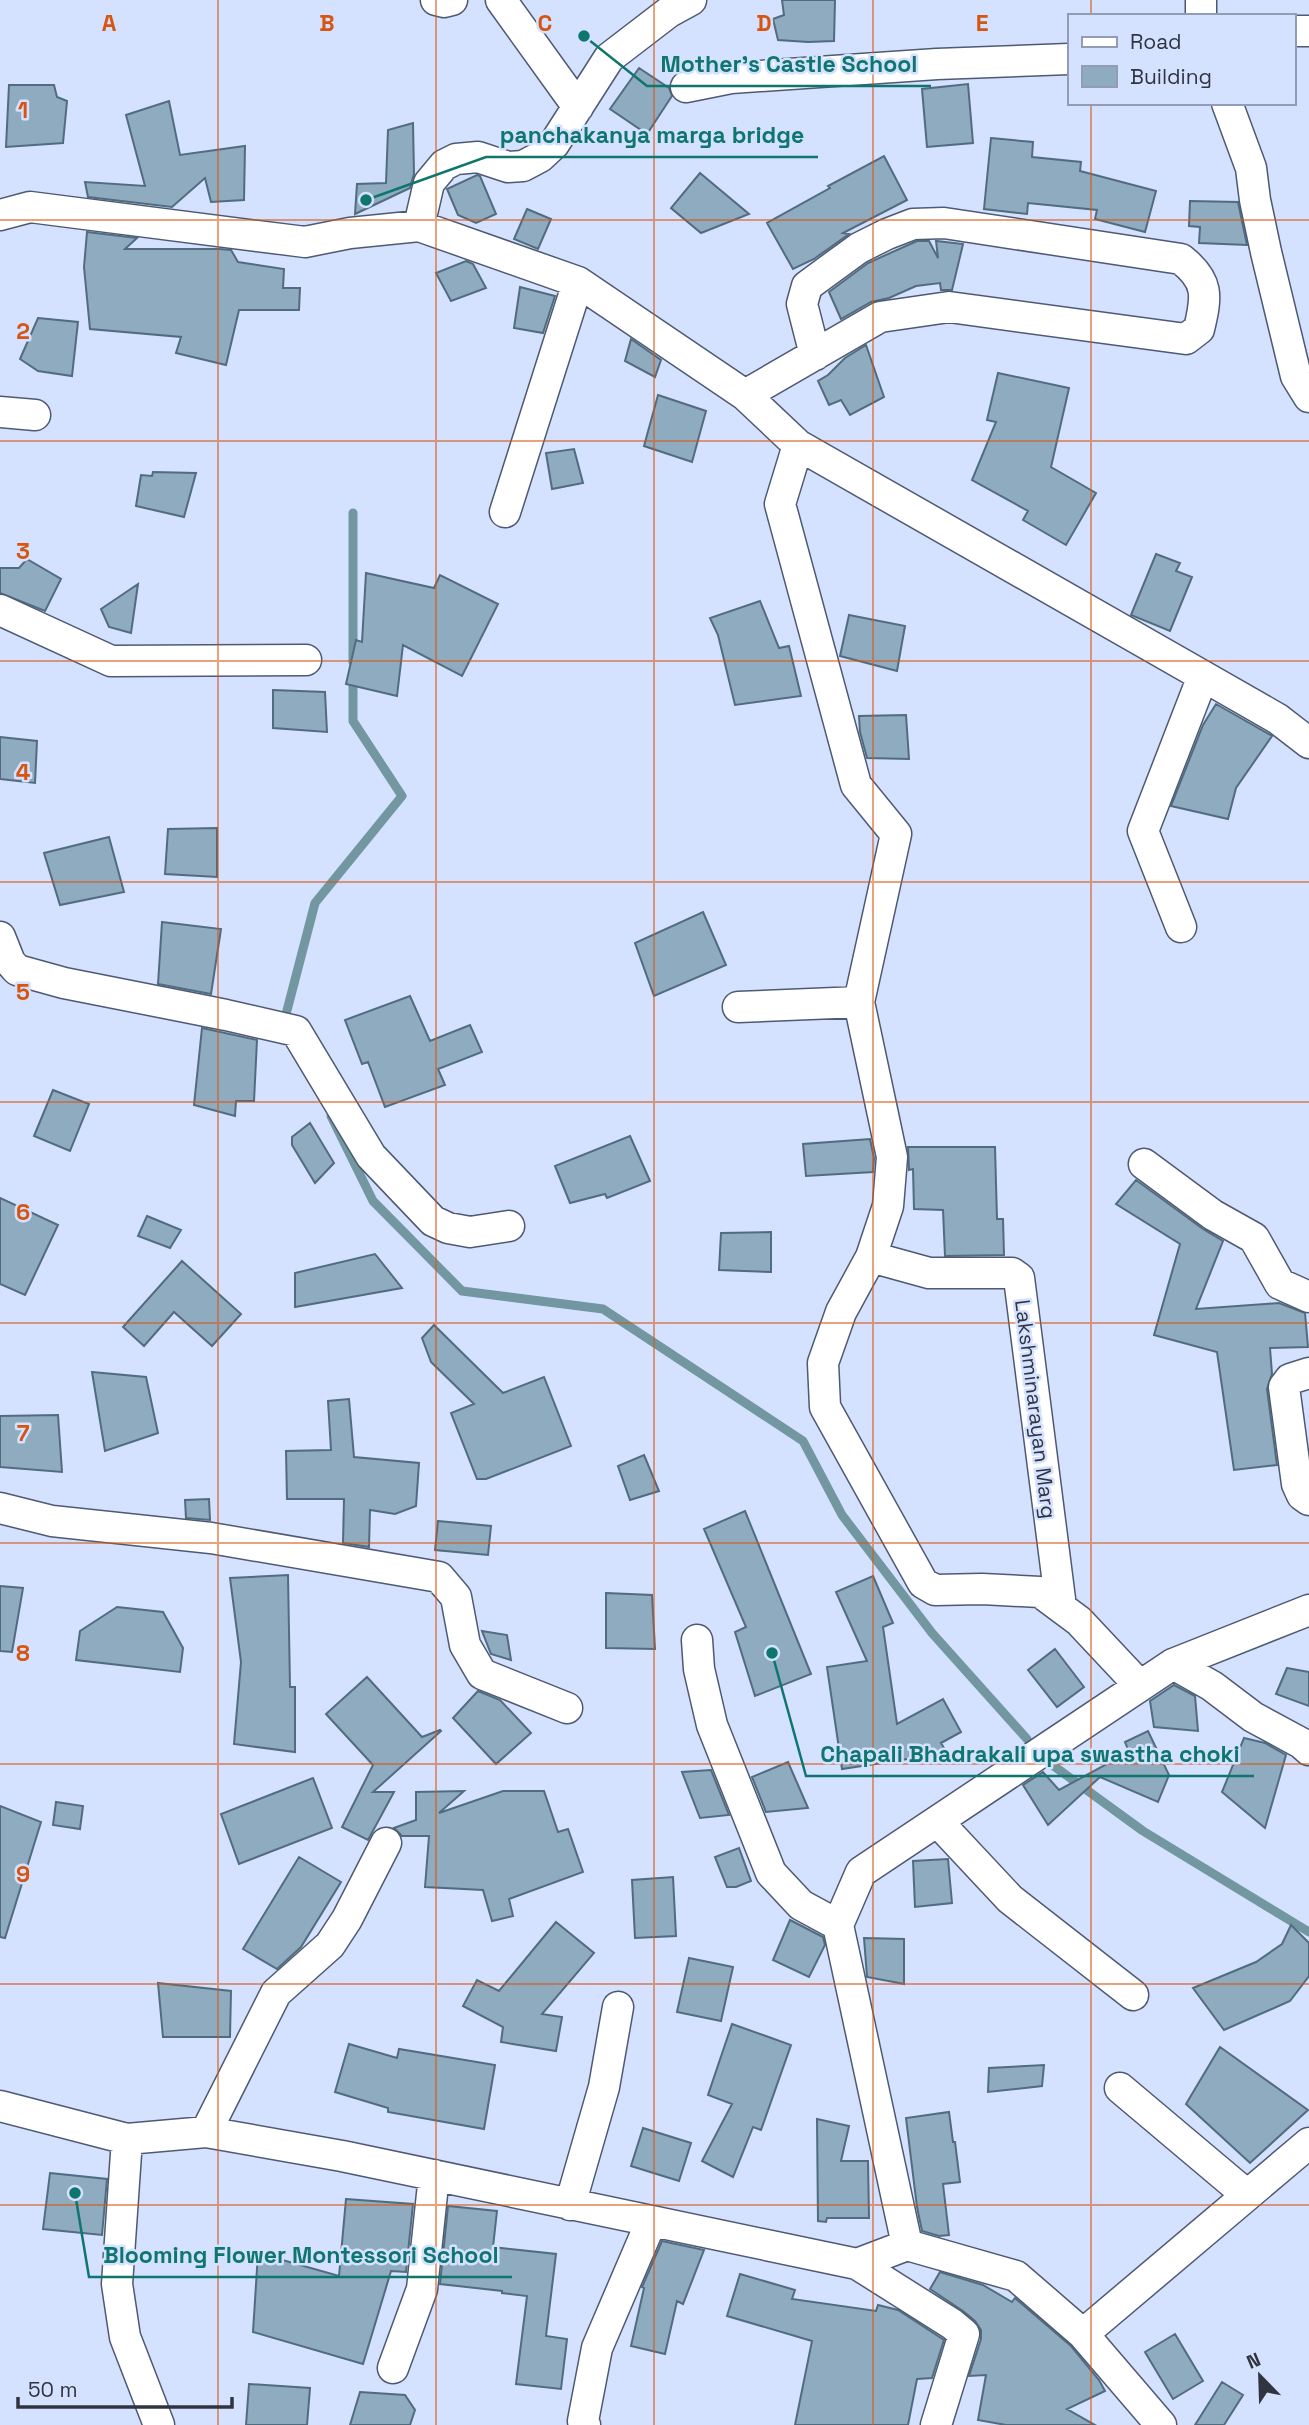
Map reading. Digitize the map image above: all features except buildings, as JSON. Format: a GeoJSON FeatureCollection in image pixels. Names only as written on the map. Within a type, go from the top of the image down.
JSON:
{"type":"FeatureCollection","features":[{"type":"Feature","properties":{"kind":"street"},"geometry":{"type":"LineString","coordinates":[[436,0],[452,0]]}},
{"type":"Feature","properties":{"kind":"street"},"geometry":{"type":"LineString","coordinates":[[501,0],[578,107]]}},
{"type":"Feature","properties":{"kind":"street"},"geometry":{"type":"LineString","coordinates":[[419,226],[429,183],[444,165],[456,159],[478,157],[508,167],[523,166],[540,157],[554,144],[609,58],[669,12],[691,0]]}},
{"type":"Feature","properties":{"kind":"street"},"geometry":{"type":"LineString","coordinates":[[686,87],[745,77],[937,64],[1068,59]]}},
{"type":"Feature","properties":{"kind":"street"},"geometry":{"type":"LineString","coordinates":[[1228,105],[1251,168],[1255,200],[1296,376],[1309,397]]}},
{"type":"Feature","properties":{"kind":"street"},"geometry":{"type":"LineString","coordinates":[[0,215],[30,207],[305,242],[350,233],[419,226],[578,282],[745,395],[798,445],[1278,719],[1309,743]]}},
{"type":"Feature","properties":{"kind":"street"},"geometry":{"type":"LineString","coordinates":[[745,395],[815,355],[880,317],[949,307],[1186,339],[1199,329],[1203,314],[1203,283],[1181,259],[944,223],[912,224],[859,248],[807,286],[802,304],[815,355]]}},
{"type":"Feature","properties":{"kind":"street"},"geometry":{"type":"LineString","coordinates":[[505,512],[578,282]]}},
{"type":"Feature","properties":{"kind":"street"},"geometry":{"type":"LineString","coordinates":[[0,412],[35,415]]}},
{"type":"Feature","properties":{"kind":"street"},"geometry":{"type":"LineString","coordinates":[[798,445],[780,504],[856,785],[896,834],[859,1002],[892,1157],[888,1206],[871,1257],[841,1312],[823,1363],[825,1407],[923,1583],[935,1590],[1040,1592],[1079,1621],[1140,1686]]}},
{"type":"Feature","properties":{"kind":"street"},"geometry":{"type":"LineString","coordinates":[[0,610],[111,661],[306,660]]}},
{"type":"Feature","properties":{"kind":"street"},"geometry":{"type":"LineString","coordinates":[[1181,927],[1143,831],[1203,676]]}},
{"type":"Feature","properties":{"kind":"street"},"geometry":{"type":"LineString","coordinates":[[0,937],[10,962],[17,970],[64,983],[282,1028],[371,1156],[433,1222],[470,1233],[509,1226]]}},
{"type":"Feature","properties":{"kind":"street"},"geometry":{"type":"LineString","coordinates":[[738,1007],[859,1002]]}},
{"type":"Feature","properties":{"kind":"street"},"geometry":{"type":"LineString","coordinates":[[1144,1164],[1213,1215],[1254,1238],[1280,1284],[1309,1297]]}},
{"type":"Feature","properties":{"kind":"street","name":"Lakshminarayan Marg"},"geometry":{"type":"LineString","coordinates":[[871,1257],[929,1273],[1012,1273],[1020,1278],[1061,1607]]}},
{"type":"Feature","properties":{"kind":"street"},"geometry":{"type":"LineString","coordinates":[[1309,1373],[1290,1379],[1284,1387],[1297,1484],[1302,1495],[1309,1500]]}},
{"type":"Feature","properties":{"kind":"street"},"geometry":{"type":"LineString","coordinates":[[0,1508],[52,1521],[211,1538],[439,1577],[456,1597],[465,1645],[482,1674],[567,1708]]}},
{"type":"Feature","properties":{"kind":"street"},"geometry":{"type":"LineString","coordinates":[[907,2245],[838,1925],[861,1872],[1173,1664],[1309,1610]]}},
{"type":"Feature","properties":{"kind":"street"},"geometry":{"type":"LineString","coordinates":[[697,1640],[699,1669],[712,1725],[771,1873],[801,1905],[838,1925]]}},
{"type":"Feature","properties":{"kind":"street"},"geometry":{"type":"LineString","coordinates":[[1173,1664],[1212,1686],[1253,1717],[1309,1750]]}},
{"type":"Feature","properties":{"kind":"street"},"geometry":{"type":"LineString","coordinates":[[938,1822],[1010,1899],[1133,1995]]}},
{"type":"Feature","properties":{"kind":"street"},"geometry":{"type":"LineString","coordinates":[[206,2132],[276,1993],[330,1945],[348,1919],[386,1843]]}},
{"type":"Feature","properties":{"kind":"street"},"geometry":{"type":"LineString","coordinates":[[570,2206],[604,2087],[618,2007]]}},
{"type":"Feature","properties":{"kind":"street"},"geometry":{"type":"LineString","coordinates":[[1120,2088],[1247,2195]]}},
{"type":"Feature","properties":{"kind":"street"},"geometry":{"type":"LineString","coordinates":[[0,2106],[127,2139],[206,2132],[434,2175],[570,2206],[857,2264],[964,2334],[936,2425]]}},
{"type":"Feature","properties":{"kind":"street"},"geometry":{"type":"LineString","coordinates":[[127,2139],[117,2284],[125,2337],[159,2425]]}},
{"type":"Feature","properties":{"kind":"street"},"geometry":{"type":"LineString","coordinates":[[1083,2333],[1309,2143]]}},
{"type":"Feature","properties":{"kind":"street"},"geometry":{"type":"LineString","coordinates":[[393,2368],[422,2289],[434,2175]]}},
{"type":"Feature","properties":{"kind":"street"},"geometry":{"type":"LineString","coordinates":[[585,2425],[583,2421],[597,2348],[651,2222]]}},
{"type":"Feature","properties":{"kind":"street"},"geometry":{"type":"LineString","coordinates":[[857,2264],[907,2245],[1016,2276],[1083,2333],[1161,2425]]}},
{"type":"Feature","properties":{"kind":"waterway"},"geometry":{"type":"LineString","coordinates":[[353,513],[353,662]]}},
{"type":"Feature","properties":{"kind":"waterway"},"geometry":{"type":"LineString","coordinates":[[284,1022],[315,903],[402,796],[353,721],[353,676]]}},
{"type":"Feature","properties":{"kind":"waterway"},"geometry":{"type":"LineString","coordinates":[[331,1116],[373,1201],[462,1291],[603,1309],[803,1441],[842,1515],[932,1633],[1027,1739]]}},
{"type":"Feature","properties":{"kind":"waterway"},"geometry":{"type":"LineString","coordinates":[[1051,1764],[1143,1831],[1309,1932]]}},
{"type":"Feature","properties":{"kind":"place","name":"Mother's Castle School"},"geometry":{"type":"Point","coordinates":[584,36]}},
{"type":"Feature","properties":{"kind":"place","name":"panchakanya marga bridge"},"geometry":{"type":"Point","coordinates":[366,200]}},
{"type":"Feature","properties":{"kind":"place","name":"Chapali Bhadrakali upa swastha choki"},"geometry":{"type":"Point","coordinates":[772,1653]}},
{"type":"Feature","properties":{"kind":"place","name":"Blooming Flower Montessori School"},"geometry":{"type":"Point","coordinates":[75,2193]}}]}
